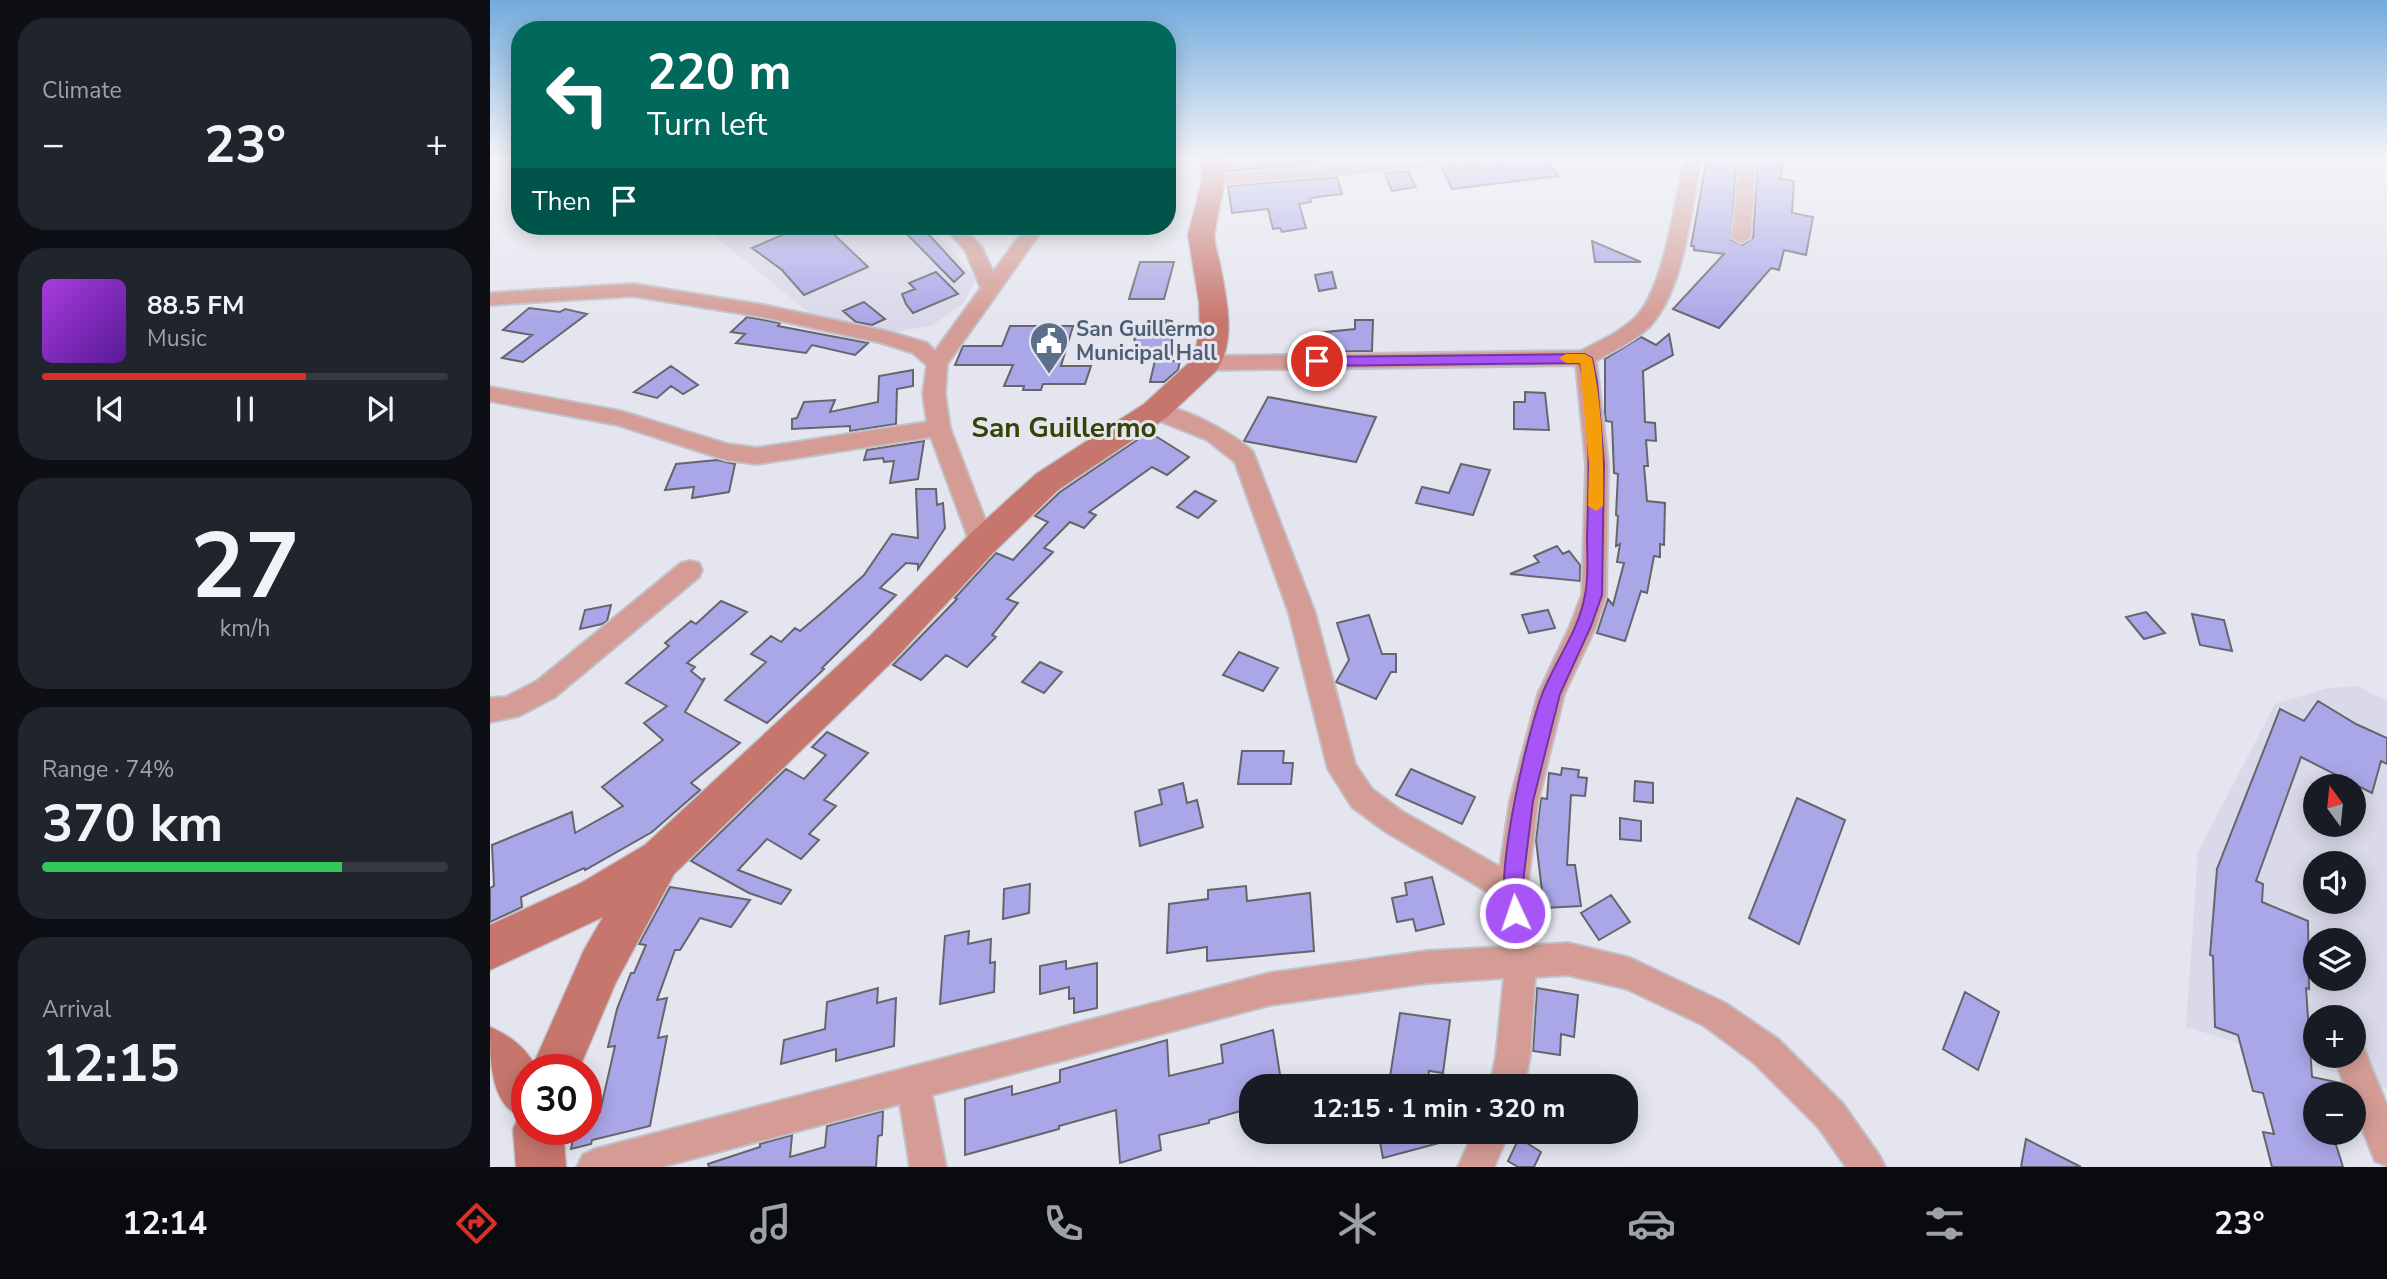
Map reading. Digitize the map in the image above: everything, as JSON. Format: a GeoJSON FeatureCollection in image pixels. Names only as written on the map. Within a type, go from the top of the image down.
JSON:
{"type":"FeatureCollection","features":[{"type":"Feature","properties":{"kind":"street"},"geometry":{"type":"LineString","coordinates":[[490,948],[596,898],[660,859],[883,646],[982,543],[1047,482],[1155,411],[1207,363],[1214,330],[1213,302],[1201,235],[1205,212]]}},
{"type":"Feature","properties":{"kind":"street"},"geometry":{"type":"LineString","coordinates":[[1207,363],[1585,358],[1625,335],[1648,314],[1669,267],[1681,212]]}},
{"type":"Feature","properties":{"kind":"street"},"geometry":{"type":"LineString","coordinates":[[1741,238],[1743,212]]}},
{"type":"Feature","properties":{"kind":"street"},"geometry":{"type":"LineString","coordinates":[[961,235],[973,248],[990,287]]}},
{"type":"Feature","properties":{"kind":"street"},"geometry":{"type":"LineString","coordinates":[[982,543],[939,428],[934,394],[936,362],[1029,235]]}},
{"type":"Feature","properties":{"kind":"street"},"geometry":{"type":"LineString","coordinates":[[490,299],[633,290],[763,311],[886,337],[920,348],[936,362]]}},
{"type":"Feature","properties":{"kind":"street"},"geometry":{"type":"LineString","coordinates":[[1510,1074],[1521,960],[1512,890],[1524,801],[1551,694],[1583,626],[1594,595],[1597,464],[1590,382],[1585,358]]}},
{"type":"Feature","properties":{"kind":"street"},"geometry":{"type":"LineString","coordinates":[[490,394],[620,418],[726,452],[757,456],[939,428]]}},
{"type":"Feature","properties":{"kind":"street"},"geometry":{"type":"LineString","coordinates":[[1155,411],[1216,433],[1234,445],[1245,458],[1302,613],[1342,769],[1362,797],[1393,821],[1512,890]]}},
{"type":"Feature","properties":{"kind":"street"},"geometry":{"type":"LineString","coordinates":[[490,710],[510,708],[546,689],[690,570]]}},
{"type":"Feature","properties":{"kind":"street"},"geometry":{"type":"LineString","coordinates":[[562,1054],[600,966],[660,859]]}},
{"type":"Feature","properties":{"kind":"street"},"geometry":{"type":"LineString","coordinates":[[595,1167],[1270,989],[1427,967],[1568,959],[1630,974],[1714,1014],[1766,1051],[1831,1116],[1867,1167]]}},
{"type":"Feature","properties":{"kind":"street"},"geometry":{"type":"LineString","coordinates":[[490,1051],[511,1071]]}},
{"type":"Feature","properties":{"kind":"street"},"geometry":{"type":"LineString","coordinates":[[2355,1068],[2387,1149]]}},
{"type":"Feature","properties":{"kind":"street"},"geometry":{"type":"LineString","coordinates":[[912,1083],[928,1167]]}},
{"type":"Feature","properties":{"kind":"street"},"geometry":{"type":"LineString","coordinates":[[1476,1167],[1487,1144]]}},
{"type":"Feature","properties":{"kind":"street"},"geometry":{"type":"LineString","coordinates":[[539,1145],[541,1167]]}},
{"type":"Feature","properties":{"kind":"shaded area"},"geometry":{"type":"Polygon","coordinates":[[[713,235],[937,235],[976,280],[963,304],[931,326],[883,334],[840,327],[812,315],[713,235]]]}},
{"type":"Feature","properties":{"kind":"shaded area"},"geometry":{"type":"Polygon","coordinates":[[[2357,686],[2387,701],[2387,1088],[2321,1068],[2366,1068],[2366,1005],[2303,1005],[2303,1063],[2186,1027],[2198,852],[2275,704],[2328,688],[2357,686]]]}},
{"type":"Feature","properties":{"kind":"building"},"geometry":{"type":"Polygon","coordinates":[[[1269,212],[1301,212],[1306,228],[1282,232],[1280,228],[1273,229],[1269,212]]]}},
{"type":"Feature","properties":{"kind":"building"},"geometry":{"type":"Polygon","coordinates":[[[1697,212],[1733,212],[1731,240],[1742,245],[1753,238],[1755,212],[1792,212],[1813,217],[1806,255],[1784,250],[1779,270],[1771,268],[1719,328],[1673,309],[1724,254],[1694,250],[1694,246],[1691,246],[1697,212]]]}},
{"type":"Feature","properties":{"kind":"building"},"geometry":{"type":"Polygon","coordinates":[[[782,235],[834,235],[868,267],[804,295],[782,270],[752,248],[782,235]]]}},
{"type":"Feature","properties":{"kind":"building"},"geometry":{"type":"Polygon","coordinates":[[[908,235],[929,235],[964,273],[954,282],[908,235]]]}},
{"type":"Feature","properties":{"kind":"building"},"geometry":{"type":"Polygon","coordinates":[[[1592,241],[1641,262],[1595,262],[1592,241]]]}},
{"type":"Feature","properties":{"kind":"building"},"geometry":{"type":"Polygon","coordinates":[[[1140,262],[1174,262],[1164,299],[1129,299],[1140,262]]]}},
{"type":"Feature","properties":{"kind":"building"},"geometry":{"type":"Polygon","coordinates":[[[936,272],[958,294],[913,313],[902,294],[915,289],[909,283],[936,272]]]}},
{"type":"Feature","properties":{"kind":"building"},"geometry":{"type":"Polygon","coordinates":[[[1332,272],[1336,288],[1319,291],[1315,275],[1332,272]]]}},
{"type":"Feature","properties":{"kind":"building"},"geometry":{"type":"Polygon","coordinates":[[[864,302],[885,319],[872,325],[856,322],[843,311],[864,302]]]}},
{"type":"Feature","properties":{"kind":"building"},"geometry":{"type":"Polygon","coordinates":[[[529,308],[560,312],[565,309],[587,314],[523,362],[502,358],[532,335],[503,330],[529,308]]]}},
{"type":"Feature","properties":{"kind":"building"},"geometry":{"type":"Polygon","coordinates":[[[747,317],[780,323],[778,326],[868,343],[855,355],[812,345],[806,353],[736,343],[745,334],[731,332],[747,317]]]}},
{"type":"Feature","properties":{"kind":"building"},"geometry":{"type":"Polygon","coordinates":[[[1166,320],[1172,321],[1172,361],[1180,361],[1178,370],[1164,382],[1150,382],[1156,356],[1133,359],[1135,335],[1163,332],[1166,320]]]}},
{"type":"Feature","properties":{"kind":"building"},"geometry":{"type":"Polygon","coordinates":[[[1355,320],[1373,320],[1372,351],[1308,352],[1306,334],[1355,329],[1355,320]]]}},
{"type":"Feature","properties":{"kind":"building"},"geometry":{"type":"Polygon","coordinates":[[[1010,326],[1073,326],[1061,366],[1091,366],[1085,384],[1043,384],[1041,390],[1023,390],[1024,386],[1004,386],[1013,365],[955,365],[963,346],[1002,346],[1010,326]]]}},
{"type":"Feature","properties":{"kind":"building"},"geometry":{"type":"Polygon","coordinates":[[[1669,334],[1673,355],[1643,371],[1645,422],[1655,423],[1656,441],[1646,440],[1648,466],[1644,466],[1647,501],[1665,503],[1664,545],[1660,544],[1660,557],[1654,556],[1647,593],[1641,591],[1625,641],[1597,633],[1608,599],[1613,605],[1624,563],[1617,562],[1620,544],[1616,546],[1618,474],[1614,473],[1612,422],[1606,421],[1605,414],[1605,359],[1641,337],[1656,345],[1669,334]]]}},
{"type":"Feature","properties":{"kind":"building"},"geometry":{"type":"Polygon","coordinates":[[[671,366],[698,385],[683,394],[671,386],[657,398],[634,392],[671,366]]]}},
{"type":"Feature","properties":{"kind":"building"},"geometry":{"type":"Polygon","coordinates":[[[913,370],[913,386],[897,389],[896,424],[850,431],[850,426],[792,429],[792,419],[797,418],[804,402],[835,400],[830,412],[878,402],[879,376],[913,370]]]}},
{"type":"Feature","properties":{"kind":"building"},"geometry":{"type":"Polygon","coordinates":[[[1525,392],[1545,393],[1549,430],[1514,429],[1514,402],[1525,402],[1525,392]]]}},
{"type":"Feature","properties":{"kind":"building"},"geometry":{"type":"Polygon","coordinates":[[[1268,397],[1376,417],[1356,462],[1244,441],[1268,397]]]}},
{"type":"Feature","properties":{"kind":"building"},"geometry":{"type":"Polygon","coordinates":[[[1149,432],[1189,457],[1167,475],[1152,467],[1089,512],[1096,515],[1084,528],[1070,522],[1044,548],[1053,552],[1007,599],[1018,603],[992,635],[996,637],[967,667],[946,655],[921,680],[893,665],[957,599],[955,598],[996,553],[1013,560],[1048,522],[1035,516],[1060,492],[1149,432]]]}},
{"type":"Feature","properties":{"kind":"building"},"geometry":{"type":"Polygon","coordinates":[[[924,441],[918,479],[890,483],[894,461],[884,462],[883,458],[864,460],[867,450],[924,441]]]}},
{"type":"Feature","properties":{"kind":"building"},"geometry":{"type":"Polygon","coordinates":[[[717,460],[735,464],[729,492],[692,498],[694,487],[665,490],[676,464],[717,460]]]}},
{"type":"Feature","properties":{"kind":"building"},"geometry":{"type":"Polygon","coordinates":[[[1461,464],[1490,470],[1473,515],[1416,503],[1422,487],[1449,493],[1461,464]]]}},
{"type":"Feature","properties":{"kind":"building"},"geometry":{"type":"Polygon","coordinates":[[[916,489],[936,489],[937,505],[943,503],[945,528],[918,569],[918,564],[906,563],[880,588],[896,595],[767,723],[725,700],[766,662],[751,654],[771,636],[781,642],[795,628],[800,631],[825,610],[864,575],[892,534],[918,538],[916,489]]]}},
{"type":"Feature","properties":{"kind":"building"},"geometry":{"type":"Polygon","coordinates":[[[1195,491],[1216,501],[1198,518],[1177,507],[1195,491]]]}},
{"type":"Feature","properties":{"kind":"building"},"geometry":{"type":"Polygon","coordinates":[[[1557,546],[1563,554],[1569,551],[1580,565],[1580,581],[1510,574],[1539,562],[1534,556],[1557,546]]]}},
{"type":"Feature","properties":{"kind":"building"},"geometry":{"type":"Polygon","coordinates":[[[721,601],[747,612],[687,663],[695,667],[691,671],[702,680],[705,678],[685,712],[740,743],[691,783],[700,790],[652,832],[585,870],[584,868],[521,897],[522,907],[490,922],[490,888],[494,886],[492,845],[572,812],[575,833],[623,806],[602,787],[663,740],[644,723],[667,706],[626,683],[669,646],[665,643],[691,621],[696,624],[721,601]]]}},
{"type":"Feature","properties":{"kind":"building"},"geometry":{"type":"Polygon","coordinates":[[[611,605],[607,621],[580,629],[585,610],[611,605]]]}},
{"type":"Feature","properties":{"kind":"building"},"geometry":{"type":"Polygon","coordinates":[[[1548,610],[1555,628],[1529,633],[1522,615],[1548,610]]]}},
{"type":"Feature","properties":{"kind":"building"},"geometry":{"type":"Polygon","coordinates":[[[2146,612],[2165,633],[2144,639],[2126,617],[2146,612]]]}},
{"type":"Feature","properties":{"kind":"building"},"geometry":{"type":"Polygon","coordinates":[[[2192,614],[2224,620],[2232,651],[2200,645],[2192,614]]]}},
{"type":"Feature","properties":{"kind":"building"},"geometry":{"type":"Polygon","coordinates":[[[1369,615],[1382,654],[1396,654],[1396,672],[1391,672],[1376,699],[1336,682],[1349,660],[1337,623],[1369,615]]]}},
{"type":"Feature","properties":{"kind":"building"},"geometry":{"type":"Polygon","coordinates":[[[1239,652],[1278,668],[1263,691],[1223,675],[1239,652]]]}},
{"type":"Feature","properties":{"kind":"building"},"geometry":{"type":"Polygon","coordinates":[[[1040,662],[1062,672],[1044,693],[1022,682],[1040,662]]]}},
{"type":"Feature","properties":{"kind":"building"},"geometry":{"type":"Polygon","coordinates":[[[2318,701],[2356,724],[2387,738],[2387,764],[2381,761],[2372,793],[2366,790],[2366,774],[2335,774],[2301,757],[2256,881],[2263,884],[2262,902],[2308,921],[2308,928],[2303,928],[2303,991],[2306,991],[2307,1005],[2303,1005],[2303,1068],[2311,1068],[2312,1077],[2336,1082],[2303,1082],[2303,1145],[2336,1145],[2343,1167],[2272,1167],[2263,1132],[2274,1134],[2263,1093],[2253,1091],[2238,1035],[2215,1027],[2213,956],[2210,955],[2217,869],[2280,709],[2304,721],[2318,701]]]}},
{"type":"Feature","properties":{"kind":"building"},"geometry":{"type":"Polygon","coordinates":[[[827,732],[868,753],[824,800],[836,806],[809,834],[819,840],[801,859],[767,839],[738,870],[791,890],[781,904],[749,893],[691,861],[786,769],[804,779],[826,755],[812,747],[827,732]]]}},
{"type":"Feature","properties":{"kind":"building"},"geometry":{"type":"Polygon","coordinates":[[[1242,751],[1284,751],[1283,763],[1293,763],[1291,784],[1238,784],[1242,751]]]}},
{"type":"Feature","properties":{"kind":"building"},"geometry":{"type":"Polygon","coordinates":[[[1562,768],[1579,770],[1578,777],[1587,778],[1585,796],[1571,795],[1567,865],[1575,865],[1581,906],[1544,908],[1536,840],[1541,798],[1547,799],[1549,773],[1561,775],[1562,768]]]}},
{"type":"Feature","properties":{"kind":"building"},"geometry":{"type":"Polygon","coordinates":[[[1411,769],[1475,797],[1462,824],[1396,795],[1411,769]]]}},
{"type":"Feature","properties":{"kind":"building"},"geometry":{"type":"Polygon","coordinates":[[[1635,781],[1653,783],[1653,803],[1634,801],[1635,781]]]}},
{"type":"Feature","properties":{"kind":"building"},"geometry":{"type":"Polygon","coordinates":[[[1183,783],[1187,803],[1197,800],[1203,827],[1140,846],[1135,812],[1162,804],[1159,790],[1183,783]]]}},
{"type":"Feature","properties":{"kind":"building"},"geometry":{"type":"Polygon","coordinates":[[[1797,798],[1845,820],[1799,944],[1749,918],[1797,798]]]}},
{"type":"Feature","properties":{"kind":"building"},"geometry":{"type":"Polygon","coordinates":[[[1620,818],[1641,821],[1641,841],[1620,839],[1620,818]]]}},
{"type":"Feature","properties":{"kind":"building"},"geometry":{"type":"Polygon","coordinates":[[[1432,877],[1444,924],[1416,931],[1413,919],[1397,922],[1392,898],[1407,895],[1405,883],[1432,877]]]}},
{"type":"Feature","properties":{"kind":"building"},"geometry":{"type":"Polygon","coordinates":[[[1030,884],[1029,913],[1003,919],[1004,889],[1030,884]]]}},
{"type":"Feature","properties":{"kind":"building"},"geometry":{"type":"Polygon","coordinates":[[[1246,886],[1247,901],[1310,893],[1314,951],[1207,961],[1207,947],[1167,953],[1169,904],[1208,899],[1208,890],[1246,886]]]}},
{"type":"Feature","properties":{"kind":"building"},"geometry":{"type":"Polygon","coordinates":[[[670,887],[750,900],[731,927],[700,918],[680,950],[675,950],[657,1000],[667,998],[658,1038],[667,1036],[650,1126],[602,1138],[602,1103],[615,1046],[608,1047],[617,1009],[631,973],[634,973],[646,945],[639,944],[670,887]]]}},
{"type":"Feature","properties":{"kind":"building"},"geometry":{"type":"Polygon","coordinates":[[[1611,895],[1630,922],[1599,940],[1581,913],[1611,895]]]}},
{"type":"Feature","properties":{"kind":"building"},"geometry":{"type":"Polygon","coordinates":[[[969,931],[968,944],[991,939],[990,963],[995,962],[994,992],[940,1004],[945,936],[969,931]]]}},
{"type":"Feature","properties":{"kind":"building"},"geometry":{"type":"Polygon","coordinates":[[[1066,961],[1066,969],[1097,963],[1097,1008],[1074,1013],[1074,998],[1069,999],[1069,987],[1040,994],[1040,966],[1066,961]]]}},
{"type":"Feature","properties":{"kind":"building"},"geometry":{"type":"Polygon","coordinates":[[[878,988],[877,1003],[896,998],[894,1046],[836,1061],[836,1049],[781,1064],[784,1040],[825,1029],[827,1002],[878,988]]]}},
{"type":"Feature","properties":{"kind":"building"},"geometry":{"type":"Polygon","coordinates":[[[1537,988],[1578,995],[1574,1037],[1561,1034],[1560,1055],[1533,1051],[1537,988]]]}},
{"type":"Feature","properties":{"kind":"building"},"geometry":{"type":"Polygon","coordinates":[[[1965,992],[1999,1012],[1978,1070],[1943,1049],[1965,992]]]}},
{"type":"Feature","properties":{"kind":"building"},"geometry":{"type":"Polygon","coordinates":[[[1400,1013],[1450,1020],[1443,1073],[1429,1071],[1429,1074],[1390,1074],[1400,1013]]]}},
{"type":"Feature","properties":{"kind":"building"},"geometry":{"type":"Polygon","coordinates":[[[1273,1030],[1280,1074],[1239,1074],[1239,1111],[1209,1120],[1209,1123],[1159,1135],[1161,1150],[1120,1163],[1116,1110],[965,1155],[965,1099],[1012,1086],[1012,1095],[1060,1082],[1060,1070],[1167,1040],[1169,1076],[1223,1063],[1221,1045],[1273,1030]]]}},
{"type":"Feature","properties":{"kind":"building"},"geometry":{"type":"Polygon","coordinates":[[[883,1111],[876,1167],[709,1167],[708,1164],[792,1135],[790,1157],[825,1147],[827,1126],[883,1111]]]}},
{"type":"Feature","properties":{"kind":"building"},"geometry":{"type":"Polygon","coordinates":[[[2026,1139],[2081,1167],[2021,1167],[2026,1139]]]}},
{"type":"Feature","properties":{"kind":"building"},"geometry":{"type":"Polygon","coordinates":[[[1380,1144],[1436,1144],[1383,1158],[1380,1144]]]}},
{"type":"Feature","properties":{"kind":"building"},"geometry":{"type":"Polygon","coordinates":[[[1516,1144],[1528,1144],[1541,1152],[1534,1167],[1518,1167],[1508,1161],[1516,1144]]]}},
{"type":"Feature","properties":{"kind":"slow traffic"},"geometry":{"type":"LineString","coordinates":[[1566,358],[1585,358],[1590,382],[1597,464],[1596,506]]}},
{"type":"Feature","properties":{"kind":"place","name":"San Guillermo Municipal Hall"},"geometry":{"type":"Point","coordinates":[1049,375]}},
{"type":"Feature","properties":{"kind":"district","name":"San Guillermo"},"geometry":{"type":"Point","coordinates":[1064,427]}},
{"type":"Feature","properties":{"kind":"route"},"geometry":{"type":"LineString","coordinates":[[1317,361],[1585,358],[1590,382],[1597,464],[1594,595],[1583,626],[1551,694],[1524,801],[1512,890],[1515,913]]}}]}
